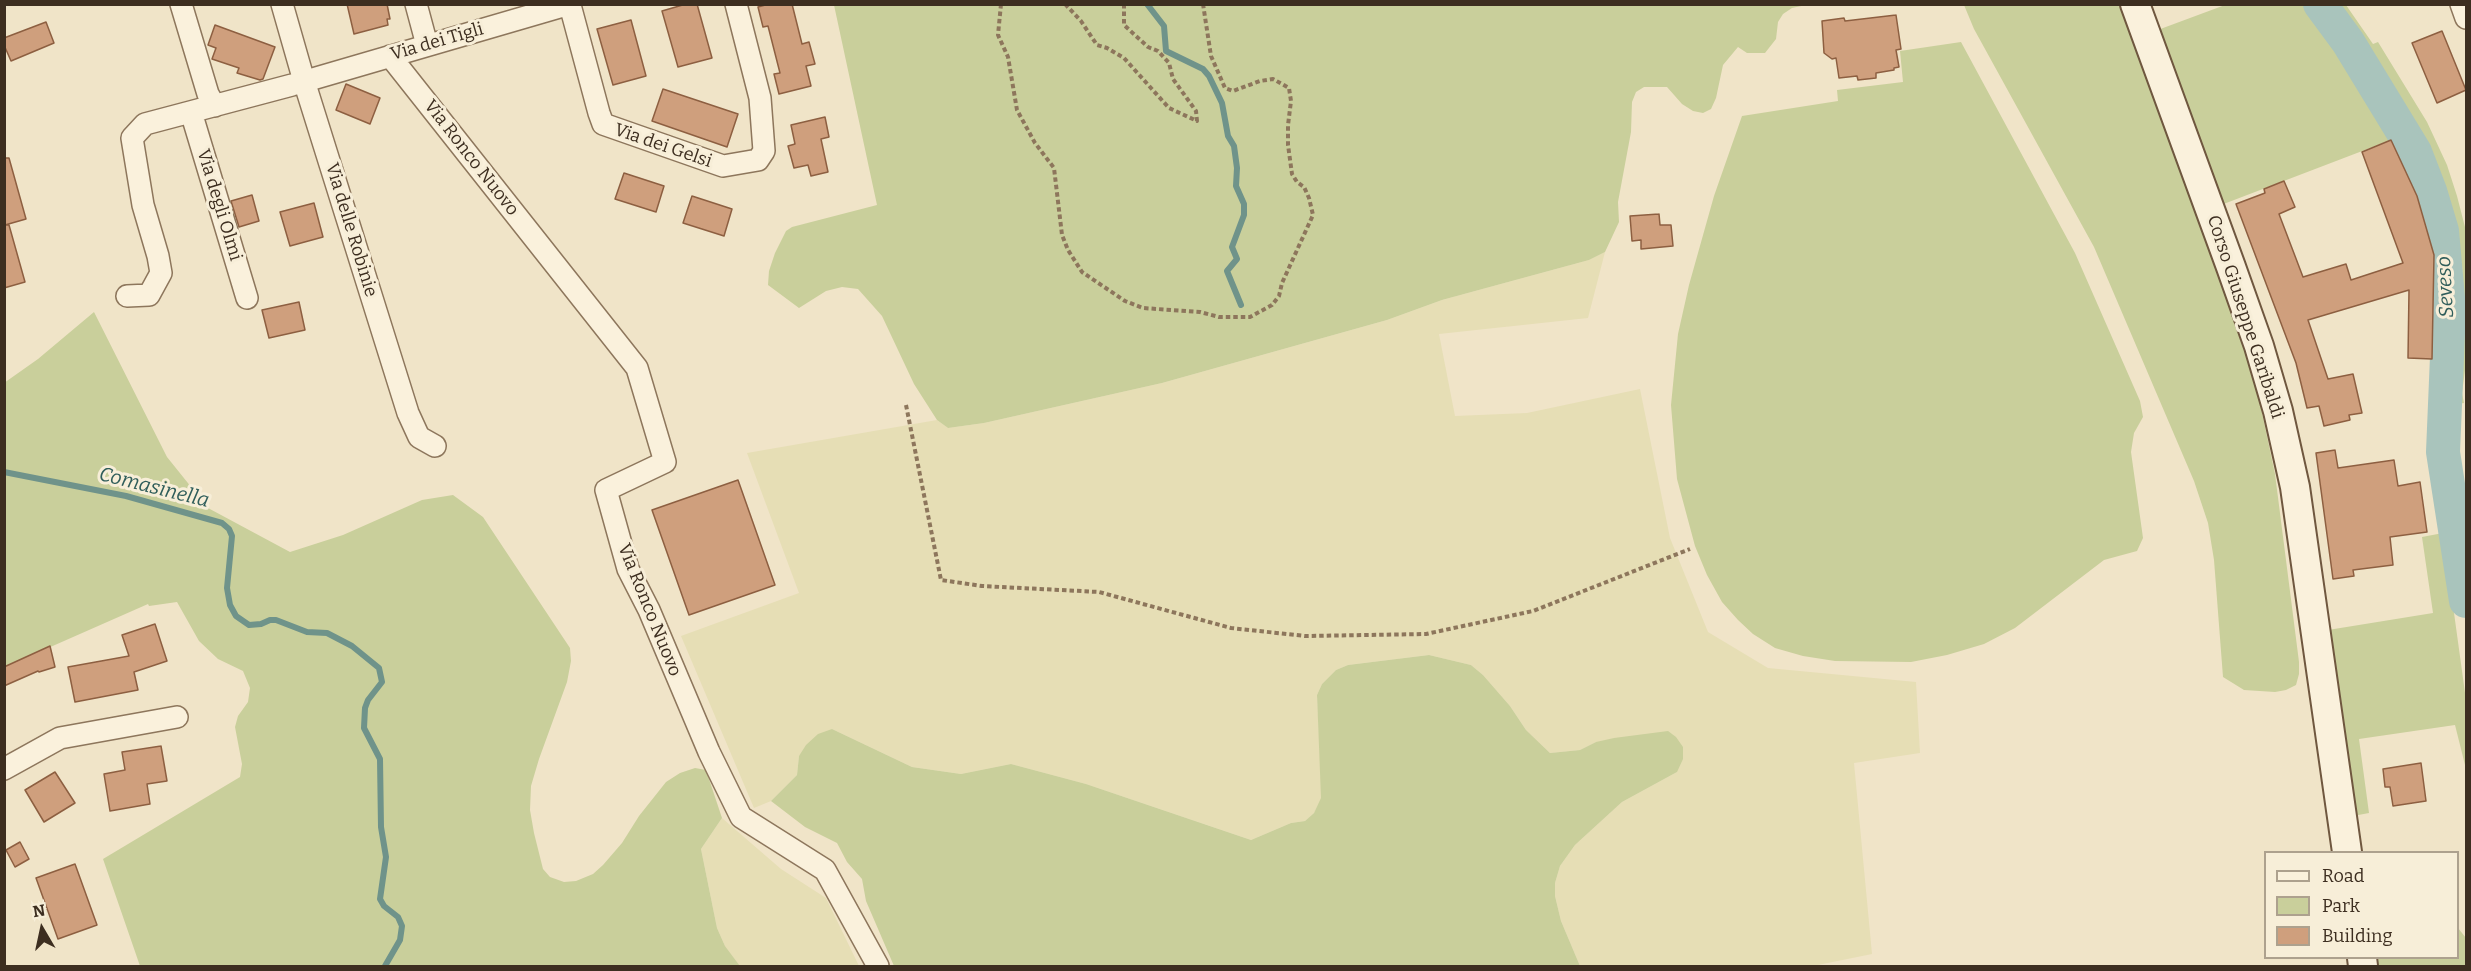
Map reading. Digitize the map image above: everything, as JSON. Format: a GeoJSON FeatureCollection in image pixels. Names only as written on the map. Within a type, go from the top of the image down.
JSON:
{"type":"FeatureCollection","features":[{"type":"Feature","properties":{"kind":"main road","name":"Corso Giuseppe Garibaldi"},"geometry":{"type":"LineString","coordinates":[[2135,4],[2228,256],[2259,346],[2278,411],[2295,487],[2347,851]]}},
{"type":"Feature","properties":{"kind":"street"},"geometry":{"type":"LineString","coordinates":[[180,4],[208,94],[215,106]]}},
{"type":"Feature","properties":{"kind":"street","name":"Via delle Robinie"},"geometry":{"type":"LineString","coordinates":[[282,4],[408,413],[419,437],[435,446]]}},
{"type":"Feature","properties":{"kind":"street"},"geometry":{"type":"LineString","coordinates":[[416,4],[427,45]]}},
{"type":"Feature","properties":{"kind":"street","name":"Via dei Tigli"},"geometry":{"type":"LineString","coordinates":[[304,81],[427,45],[534,10],[570,4]]}},
{"type":"Feature","properties":{"kind":"street","name":"Via dei Gelsi"},"geometry":{"type":"LineString","coordinates":[[570,4],[598,113],[603,124],[723,166],[758,160],[764,151],[760,98],[736,4]]}},
{"type":"Feature","properties":{"kind":"street"},"geometry":{"type":"LineString","coordinates":[[2461,4],[2466,18]]}},
{"type":"Feature","properties":{"kind":"street","name":"Via Ronco Nuovo"},"geometry":{"type":"LineString","coordinates":[[390,56],[637,368],[664,462],[606,490],[628,569],[650,610],[697,727],[741,817],[825,870],[878,966]]}},
{"type":"Feature","properties":{"kind":"street"},"geometry":{"type":"LineString","coordinates":[[127,296],[149,295],[161,273],[142,205],[132,138],[145,124],[304,81]]}},
{"type":"Feature","properties":{"kind":"street","name":"Via degli Olmi"},"geometry":{"type":"LineString","coordinates":[[191,112],[247,298]]}},
{"type":"Feature","properties":{"kind":"street"},"geometry":{"type":"LineString","coordinates":[[4,769],[60,738],[177,717]]}},
{"type":"Feature","properties":{"kind":"path"},"geometry":{"type":"LineString","coordinates":[[1001,4],[998,35],[1008,57],[1017,110],[1035,143],[1054,168],[1062,235],[1068,250],[1082,272],[1125,301],[1143,308],[1200,312],[1219,317],[1250,317],[1272,305],[1279,296],[1282,283],[1313,215],[1304,187],[1292,174],[1288,145],[1291,101],[1289,88],[1273,79],[1233,90],[1225,88],[1211,56],[1203,4]]}},
{"type":"Feature","properties":{"kind":"path"},"geometry":{"type":"LineString","coordinates":[[1065,4],[1081,21],[1097,45],[1124,58],[1169,108],[1197,121],[1196,111],[1173,79],[1169,63],[1158,51],[1148,47],[1124,25],[1124,4]]}},
{"type":"Feature","properties":{"kind":"path"},"geometry":{"type":"LineString","coordinates":[[906,405],[941,580],[982,586],[1100,592],[1231,627],[1305,636],[1426,634],[1533,611],[1690,549]]}},
{"type":"Feature","properties":{"kind":"shaded area"},"geometry":{"type":"Polygon","coordinates":[[[1605,252],[1588,318],[1439,334],[1455,416],[1527,413],[1640,389],[1670,538],[1708,632],[1768,668],[1916,682],[1920,753],[1854,763],[1872,954],[1813,966],[1580,966],[1561,921],[1555,896],[1555,883],[1560,866],[1575,845],[1622,802],[1677,772],[1596,742],[1580,750],[1550,753],[1526,730],[1510,706],[1483,675],[1471,665],[1429,655],[1348,665],[1336,670],[1322,684],[1317,695],[1322,798],[1314,813],[1305,821],[1291,823],[1251,840],[1086,784],[1011,764],[961,774],[912,767],[832,729],[799,756],[797,775],[771,801],[754,808],[681,636],[799,593],[747,453],[937,420],[948,428],[984,423],[1162,383],[1387,320],[1442,300],[1589,260],[1605,252]]]}},
{"type":"Feature","properties":{"kind":"shaded area"},"geometry":{"type":"Polygon","coordinates":[[[722,818],[781,869],[826,898],[859,966],[740,966],[725,946],[717,928],[701,849],[722,818]]]}},
{"type":"Feature","properties":{"kind":"green space"},"geometry":{"type":"Polygon","coordinates":[[[834,4],[1806,5],[1792,8],[1783,14],[1778,22],[1776,39],[1765,53],[1747,53],[1738,47],[1723,65],[1716,98],[1711,109],[1703,113],[1693,111],[1682,104],[1667,87],[1644,87],[1636,92],[1632,102],[1631,132],[1618,202],[1619,222],[1605,252],[1589,260],[1442,300],[1387,320],[1162,383],[984,423],[948,428],[937,420],[914,384],[882,316],[858,289],[842,287],[826,291],[799,308],[768,285],[769,271],[775,253],[786,231],[792,227],[877,205],[834,4]]]}},
{"type":"Feature","properties":{"kind":"green space"},"geometry":{"type":"Polygon","coordinates":[[[1964,5],[2119,5],[2232,301],[2250,356],[2275,474],[2299,662],[2296,685],[2286,690],[2275,692],[2244,690],[2223,677],[2214,560],[2208,523],[2194,481],[2094,247],[1974,29],[1964,5]]]}},
{"type":"Feature","properties":{"kind":"green space"},"geometry":{"type":"Polygon","coordinates":[[[2225,5],[2306,5],[2347,64],[2391,140],[2221,205],[2155,31],[2225,5]]]}},
{"type":"Feature","properties":{"kind":"green space"},"geometry":{"type":"Polygon","coordinates":[[[2336,5],[2346,5],[2373,44],[2378,42],[2427,122],[2447,165],[2457,196],[2466,231],[2466,363],[2462,393],[2464,403],[2456,404],[2463,295],[2462,265],[2455,236],[2423,146],[2367,49],[2336,5]]]}},
{"type":"Feature","properties":{"kind":"green space"},"geometry":{"type":"Polygon","coordinates":[[[1961,42],[2075,253],[2140,401],[2143,417],[2134,433],[2131,452],[2143,538],[2137,551],[2104,560],[2015,628],[1984,644],[1947,655],[1911,662],[1835,661],[1803,656],[1775,648],[1753,634],[1738,620],[1722,602],[1695,546],[1677,479],[1671,405],[1678,334],[1689,285],[1714,196],[1742,116],[1838,101],[1837,90],[1903,82],[1900,51],[1961,42]]]}},
{"type":"Feature","properties":{"kind":"green space"},"geometry":{"type":"Polygon","coordinates":[[[94,312],[167,457],[208,508],[290,552],[343,535],[422,500],[453,495],[483,517],[570,648],[571,661],[567,682],[531,786],[530,810],[543,869],[550,877],[564,882],[576,881],[593,874],[622,843],[639,816],[666,782],[680,773],[695,768],[706,770],[722,818],[701,849],[717,928],[725,946],[740,966],[140,966],[103,859],[240,777],[242,764],[235,727],[238,716],[248,702],[250,688],[243,671],[218,659],[199,641],[177,602],[149,606],[148,604],[5,667],[4,383],[38,359],[94,312]]]}},
{"type":"Feature","properties":{"kind":"green space"},"geometry":{"type":"Polygon","coordinates":[[[2443,533],[2466,700],[2466,769],[2455,725],[2359,739],[2369,813],[2353,816],[2328,630],[2433,613],[2422,537],[2443,533]]]}},
{"type":"Feature","properties":{"kind":"green space"},"geometry":{"type":"Polygon","coordinates":[[[1429,655],[1471,665],[1483,675],[1510,706],[1526,730],[1550,753],[1580,750],[1596,742],[1614,738],[1668,731],[1683,747],[1683,759],[1677,772],[1622,802],[1575,845],[1560,866],[1555,883],[1555,896],[1561,921],[1580,966],[894,966],[866,901],[862,879],[847,862],[837,843],[805,827],[771,801],[797,775],[799,756],[806,745],[818,734],[832,729],[912,767],[961,774],[1011,764],[1086,784],[1251,840],[1291,823],[1305,821],[1314,813],[1321,798],[1317,695],[1322,684],[1336,670],[1348,665],[1429,655]]]}},
{"type":"Feature","properties":{"kind":"green space"},"geometry":{"type":"Polygon","coordinates":[[[2459,929],[2466,938],[2466,966],[2374,966],[2373,959],[2459,959],[2459,929]]]}},
{"type":"Feature","properties":{"kind":"building"},"geometry":{"type":"Polygon","coordinates":[[[347,4],[387,4],[390,19],[387,19],[388,25],[354,34],[347,4]]]}},
{"type":"Feature","properties":{"kind":"building"},"geometry":{"type":"Polygon","coordinates":[[[686,4],[697,4],[712,58],[678,67],[662,11],[686,4]]]}},
{"type":"Feature","properties":{"kind":"building"},"geometry":{"type":"Polygon","coordinates":[[[769,4],[792,4],[802,44],[809,42],[815,64],[806,66],[811,86],[779,94],[774,74],[780,73],[768,26],[763,27],[758,7],[769,4]]]}},
{"type":"Feature","properties":{"kind":"building"},"geometry":{"type":"Polygon","coordinates":[[[1896,15],[1901,49],[1896,50],[1899,67],[1876,73],[1876,78],[1858,80],[1857,76],[1839,78],[1836,58],[1832,59],[1824,53],[1822,21],[1844,18],[1845,21],[1896,15]]]}},
{"type":"Feature","properties":{"kind":"building"},"geometry":{"type":"Polygon","coordinates":[[[631,20],[646,76],[613,85],[597,29],[631,20]]]}},
{"type":"Feature","properties":{"kind":"building"},"geometry":{"type":"Polygon","coordinates":[[[46,22],[54,43],[11,61],[4,45],[4,38],[46,22]]]}},
{"type":"Feature","properties":{"kind":"building"},"geometry":{"type":"Polygon","coordinates":[[[215,25],[275,47],[263,79],[237,73],[239,68],[212,59],[216,48],[208,45],[215,25]]]}},
{"type":"Feature","properties":{"kind":"building"},"geometry":{"type":"Polygon","coordinates":[[[2442,31],[2466,90],[2437,103],[2412,43],[2442,31]]]}},
{"type":"Feature","properties":{"kind":"building"},"geometry":{"type":"Polygon","coordinates":[[[346,84],[380,98],[370,124],[336,110],[346,84]]]}},
{"type":"Feature","properties":{"kind":"building"},"geometry":{"type":"Polygon","coordinates":[[[663,89],[738,114],[727,147],[652,121],[663,89]]]}},
{"type":"Feature","properties":{"kind":"building"},"geometry":{"type":"Polygon","coordinates":[[[825,117],[829,137],[821,139],[828,172],[811,176],[808,165],[794,168],[788,146],[795,144],[791,125],[825,117]]]}},
{"type":"Feature","properties":{"kind":"building"},"geometry":{"type":"Polygon","coordinates":[[[2391,140],[2417,196],[2434,255],[2432,359],[2408,358],[2409,290],[2308,320],[2328,379],[2353,374],[2362,413],[2349,415],[2350,420],[2324,426],[2319,406],[2307,408],[2296,363],[2236,204],[2265,193],[2264,189],[2284,181],[2295,207],[2279,214],[2303,277],[2346,264],[2351,280],[2403,263],[2362,152],[2391,140]]]}},
{"type":"Feature","properties":{"kind":"building"},"geometry":{"type":"Polygon","coordinates":[[[4,158],[9,158],[26,219],[5,225],[9,225],[25,282],[4,288],[4,158]]]}},
{"type":"Feature","properties":{"kind":"building"},"geometry":{"type":"Polygon","coordinates":[[[624,173],[664,186],[656,212],[615,199],[624,173]]]}},
{"type":"Feature","properties":{"kind":"building"},"geometry":{"type":"Polygon","coordinates":[[[252,195],[259,221],[239,227],[231,201],[252,195]]]}},
{"type":"Feature","properties":{"kind":"building"},"geometry":{"type":"Polygon","coordinates":[[[692,196],[732,209],[724,236],[683,223],[692,196]]]}},
{"type":"Feature","properties":{"kind":"building"},"geometry":{"type":"Polygon","coordinates":[[[314,203],[323,237],[290,246],[280,212],[314,203]]]}},
{"type":"Feature","properties":{"kind":"building"},"geometry":{"type":"Polygon","coordinates":[[[1659,214],[1660,225],[1671,225],[1673,246],[1641,249],[1641,240],[1632,241],[1630,216],[1659,214]]]}},
{"type":"Feature","properties":{"kind":"building"},"geometry":{"type":"Polygon","coordinates":[[[299,302],[305,330],[269,338],[262,310],[299,302]]]}},
{"type":"Feature","properties":{"kind":"building"},"geometry":{"type":"Polygon","coordinates":[[[2335,450],[2338,468],[2394,460],[2398,486],[2420,482],[2427,532],[2390,537],[2393,565],[2353,570],[2354,576],[2333,579],[2316,453],[2335,450]]]}},
{"type":"Feature","properties":{"kind":"building"},"geometry":{"type":"Polygon","coordinates":[[[738,480],[775,585],[689,615],[652,510],[738,480]]]}},
{"type":"Feature","properties":{"kind":"building"},"geometry":{"type":"Polygon","coordinates":[[[155,624],[167,661],[134,672],[138,690],[75,702],[68,667],[129,656],[122,635],[155,624]]]}},
{"type":"Feature","properties":{"kind":"building"},"geometry":{"type":"Polygon","coordinates":[[[50,646],[55,667],[38,671],[4,686],[4,667],[50,646]]]}},
{"type":"Feature","properties":{"kind":"building"},"geometry":{"type":"Polygon","coordinates":[[[161,746],[167,781],[147,784],[150,804],[110,811],[104,774],[125,770],[122,752],[161,746]]]}},
{"type":"Feature","properties":{"kind":"building"},"geometry":{"type":"Polygon","coordinates":[[[2421,763],[2426,801],[2393,806],[2390,787],[2385,787],[2383,769],[2421,763]]]}},
{"type":"Feature","properties":{"kind":"building"},"geometry":{"type":"Polygon","coordinates":[[[55,772],[75,803],[44,822],[25,790],[55,772]]]}},
{"type":"Feature","properties":{"kind":"building"},"geometry":{"type":"Polygon","coordinates":[[[20,842],[29,859],[15,867],[6,850],[20,842]]]}},
{"type":"Feature","properties":{"kind":"building"},"geometry":{"type":"Polygon","coordinates":[[[75,864],[97,925],[58,939],[36,878],[75,864]]]}},
{"type":"Feature","properties":{"kind":"waterway"},"geometry":{"type":"LineString","coordinates":[[1147,4],[1164,26],[1166,51],[1203,69],[1209,76],[1222,103],[1228,136],[1234,146],[1237,168],[1236,186],[1244,204],[1244,215],[1232,247],[1237,259],[1227,271],[1241,305]]}},
{"type":"Feature","properties":{"kind":"waterway","name":"Seveso"},"geometry":{"type":"LineString","coordinates":[[2320,4],[2348,42],[2415,152],[2442,231],[2449,309],[2443,452],[2466,601]]}},
{"type":"Feature","properties":{"kind":"waterway","name":"Comasinella"},"geometry":{"type":"LineString","coordinates":[[4,472],[126,496],[222,523],[229,529],[232,536],[227,588],[230,605],[236,616],[249,625],[276,620],[307,632],[327,633],[352,646],[379,668],[382,682],[368,700],[365,708],[364,728],[380,759],[381,827],[386,857],[380,899],[384,906],[398,917],[402,926],[400,940],[385,966]]}}]}
